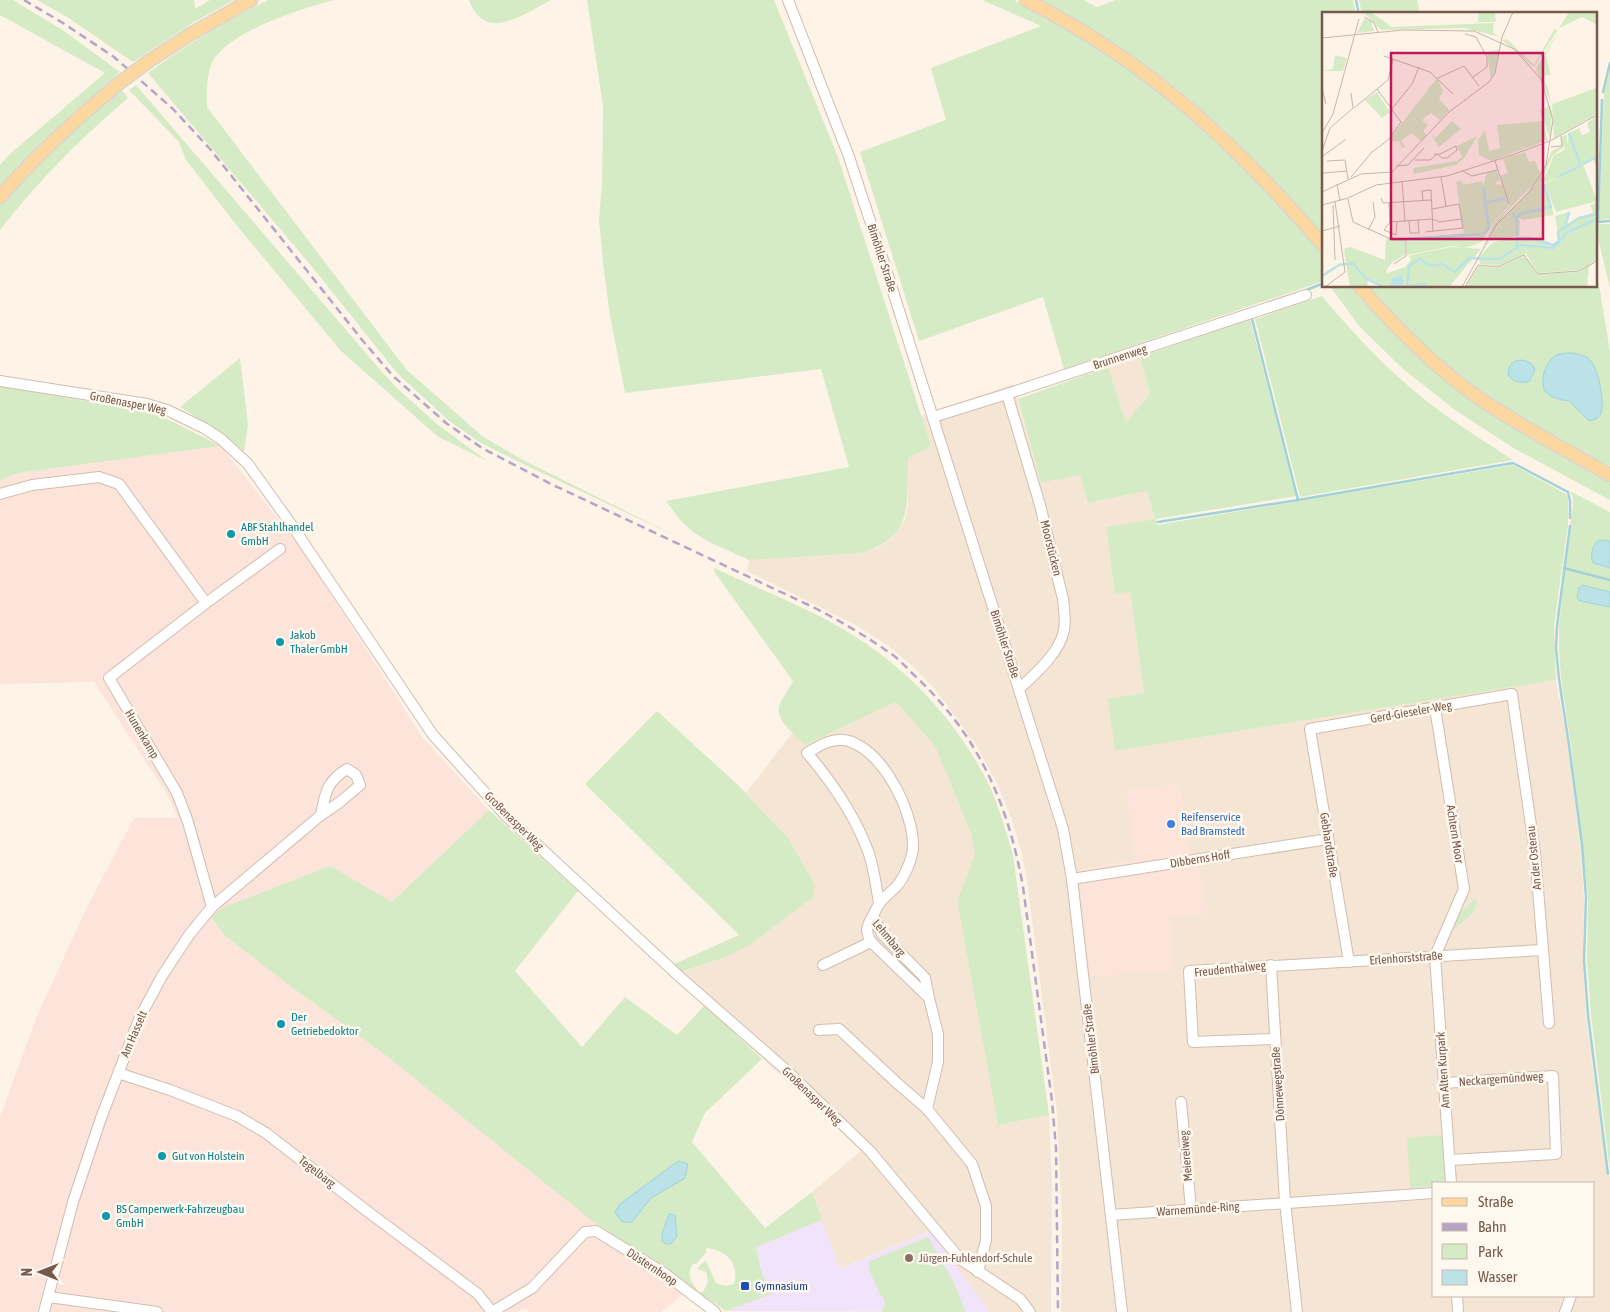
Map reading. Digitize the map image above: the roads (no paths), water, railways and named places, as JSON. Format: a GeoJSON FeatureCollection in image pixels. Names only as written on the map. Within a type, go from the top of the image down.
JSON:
{"type":"FeatureCollection","features":[{"type":"Feature","properties":{"kind":"main road"},"geometry":{"type":"LineString","coordinates":[[0,197],[31,162],[59,135],[118,84],[189,35],[251,0]]}},
{"type":"Feature","properties":{"kind":"main road"},"geometry":{"type":"LineString","coordinates":[[1026,0],[1109,47],[1167,89],[1236,150],[1265,179],[1322,244]]}},
{"type":"Feature","properties":{"kind":"main road"},"geometry":{"type":"LineString","coordinates":[[1361,288],[1418,348],[1478,397],[1524,427],[1610,475]]}},
{"type":"Feature","properties":{"kind":"street","name":"Bimöhler Straße"},"geometry":{"type":"LineString","coordinates":[[788,0],[848,154],[1063,829],[1072,879],[1122,1312]]}},
{"type":"Feature","properties":{"kind":"street","name":"Brunnenweg"},"geometry":{"type":"LineString","coordinates":[[932,416],[1008,394],[1306,295]]}},
{"type":"Feature","properties":{"kind":"street","name":"Großenasper Weg"},"geometry":{"type":"LineString","coordinates":[[0,381],[147,404],[186,418],[221,439],[248,464],[433,735],[506,816],[680,978],[785,1070],[870,1151],[960,1259],[1020,1299],[1030,1312]]}},
{"type":"Feature","properties":{"kind":"street","name":"Moorstücken"},"geometry":{"type":"LineString","coordinates":[[1008,394],[1042,514],[1063,599],[1065,615],[1064,632],[1057,648],[1019,689]]}},
{"type":"Feature","properties":{"kind":"street"},"geometry":{"type":"LineString","coordinates":[[0,494],[32,485],[100,477],[119,484],[206,603]]}},
{"type":"Feature","properties":{"kind":"street","name":"Hunenkamp"},"geometry":{"type":"LineString","coordinates":[[212,907],[188,822],[177,793],[108,678],[280,549]]}},
{"type":"Feature","properties":{"kind":"street","name":"Gerd-Gieseler-Weg"},"geometry":{"type":"LineString","coordinates":[[1310,729],[1512,694]]}},
{"type":"Feature","properties":{"kind":"street","name":"An der Osterau"},"geometry":{"type":"LineString","coordinates":[[1512,694],[1535,853],[1549,1023]]}},
{"type":"Feature","properties":{"kind":"street","name":"Achtern Moor"},"geometry":{"type":"LineString","coordinates":[[1434,708],[1464,889],[1435,956]]}},
{"type":"Feature","properties":{"kind":"street","name":"Gebhardstraße"},"geometry":{"type":"LineString","coordinates":[[1310,729],[1348,962]]}},
{"type":"Feature","properties":{"kind":"street"},"geometry":{"type":"LineString","coordinates":[[873,916],[879,903],[898,885],[906,870],[913,849],[909,820],[904,803],[881,765],[865,750],[849,740],[834,740],[821,744],[806,753],[822,770],[849,810],[868,852],[879,903]]}},
{"type":"Feature","properties":{"kind":"street","name":"Am Hasselt"},"geometry":{"type":"LineString","coordinates":[[44,1312],[74,1200],[118,1073],[140,1017],[162,976],[189,935],[212,907],[321,815],[360,785],[356,775],[347,769],[336,776],[329,785],[324,797],[321,815]]}},
{"type":"Feature","properties":{"kind":"street","name":"Dibberns Hoff"},"geometry":{"type":"LineString","coordinates":[[1072,879],[1328,839]]}},
{"type":"Feature","properties":{"kind":"street","name":"Lehmbarg"},"geometry":{"type":"LineString","coordinates":[[927,1109],[938,1062],[938,1034],[928,998],[926,978],[882,934],[873,916],[866,926],[866,933],[871,942],[928,998]]}},
{"type":"Feature","properties":{"kind":"street"},"geometry":{"type":"LineString","coordinates":[[823,965],[871,942]]}},
{"type":"Feature","properties":{"kind":"street","name":"Erlenhorststraße"},"geometry":{"type":"LineString","coordinates":[[1271,965],[1542,950]]}},
{"type":"Feature","properties":{"kind":"street","name":"Am Alten Kurpark"},"geometry":{"type":"LineString","coordinates":[[1435,956],[1451,1182]]}},
{"type":"Feature","properties":{"kind":"street","name":"Dönnewegstraße"},"geometry":{"type":"LineString","coordinates":[[1271,965],[1285,1202]]}},
{"type":"Feature","properties":{"kind":"street","name":"Freudenthalweg"},"geometry":{"type":"LineString","coordinates":[[1271,965],[1189,971],[1193,1042],[1275,1039]]}},
{"type":"Feature","properties":{"kind":"street"},"geometry":{"type":"LineString","coordinates":[[819,1030],[839,1028],[927,1109],[972,1164],[986,1206],[986,1240],[978,1272]]}},
{"type":"Feature","properties":{"kind":"street","name":"Tegelbarg"},"geometry":{"type":"LineString","coordinates":[[118,1073],[170,1090],[237,1116],[266,1133],[478,1294],[492,1312],[532,1288],[585,1232]]}},
{"type":"Feature","properties":{"kind":"street","name":"Neckargemündweg"},"geometry":{"type":"LineString","coordinates":[[1444,1083],[1554,1076],[1556,1154],[1450,1160]]}},
{"type":"Feature","properties":{"kind":"street","name":"Meiereiweg"},"geometry":{"type":"LineString","coordinates":[[1181,1102],[1191,1209]]}},
{"type":"Feature","properties":{"kind":"street","name":"Warnemünde-Ring"},"geometry":{"type":"LineString","coordinates":[[1111,1215],[1432,1193]]}},
{"type":"Feature","properties":{"kind":"street"},"geometry":{"type":"LineString","coordinates":[[1285,1202],[1297,1312]]}},
{"type":"Feature","properties":{"kind":"street","name":"Düsternhoop"},"geometry":{"type":"LineString","coordinates":[[585,1232],[596,1231],[664,1274],[716,1312]]}},
{"type":"Feature","properties":{"kind":"street"},"geometry":{"type":"LineString","coordinates":[[49,1297],[157,1312]]}},
{"type":"Feature","properties":{"kind":"street"},"geometry":{"type":"LineString","coordinates":[[1457,1297],[1458,1312]]}},
{"type":"Feature","properties":{"kind":"street"},"geometry":{"type":"LineString","coordinates":[[1565,1312],[1571,1297]]}},
{"type":"Feature","properties":{"kind":"water"},"geometry":{"type":"Polygon","coordinates":[[[1572,353],[1588,358],[1596,370],[1602,408],[1598,418],[1594,420],[1589,421],[1569,401],[1551,396],[1544,389],[1544,374],[1551,359],[1559,354],[1572,353]]]}},
{"type":"Feature","properties":{"kind":"water"},"geometry":{"type":"Polygon","coordinates":[[[1520,360],[1533,365],[1535,370],[1529,382],[1517,382],[1508,375],[1511,365],[1520,360]]]}},
{"type":"Feature","properties":{"kind":"water"},"geometry":{"type":"Polygon","coordinates":[[[1599,540],[1610,541],[1610,568],[1593,563],[1592,550],[1599,540]]]}},
{"type":"Feature","properties":{"kind":"water"},"geometry":{"type":"Polygon","coordinates":[[[1582,585],[1610,592],[1610,607],[1580,601],[1577,597],[1579,588],[1582,585]]]}},
{"type":"Feature","properties":{"kind":"water"},"geometry":{"type":"Polygon","coordinates":[[[678,1161],[688,1164],[685,1178],[651,1198],[632,1222],[622,1222],[615,1212],[620,1204],[678,1161]]]}},
{"type":"Feature","properties":{"kind":"water"},"geometry":{"type":"Polygon","coordinates":[[[669,1214],[675,1215],[677,1236],[671,1244],[666,1244],[662,1241],[662,1234],[669,1214]]]}},
{"type":"Feature","properties":{"kind":"waterway"},"geometry":{"type":"LineString","coordinates":[[1356,0],[1359,12]]}},
{"type":"Feature","properties":{"kind":"waterway"},"geometry":{"type":"LineString","coordinates":[[1603,92],[1610,63]]}},
{"type":"Feature","properties":{"kind":"waterway"},"geometry":{"type":"LineString","coordinates":[[1602,100],[1598,222],[1610,221]]}},
{"type":"Feature","properties":{"kind":"waterway"},"geometry":{"type":"LineString","coordinates":[[1304,291],[1322,284]]}},
{"type":"Feature","properties":{"kind":"waterway"},"geometry":{"type":"LineString","coordinates":[[1252,319],[1298,500]]}},
{"type":"Feature","properties":{"kind":"waterway"},"geometry":{"type":"LineString","coordinates":[[1158,522],[1513,463],[1568,492],[1570,518]]}},
{"type":"Feature","properties":{"kind":"waterway"},"geometry":{"type":"LineString","coordinates":[[1570,526],[1557,626],[1556,648],[1582,845],[1586,897],[1584,960],[1588,1015],[1608,1174]]}},
{"type":"Feature","properties":{"kind":"waterway"},"geometry":{"type":"LineString","coordinates":[[1564,568],[1610,580]]}},
{"type":"Feature","properties":{"kind":"railway"},"geometry":{"type":"LineString","coordinates":[[24,0],[114,57],[173,109],[210,149],[393,376],[446,423],[482,448],[551,484],[815,608],[852,628],[898,659],[955,720],[972,745],[998,798],[1017,856],[1023,887],[1052,1101],[1056,1148],[1058,1312]]}},
{"type":"Feature","properties":{"kind":"place","name":"ABF Stahlhandel GmbH"},"geometry":{"type":"Point","coordinates":[231,534]}},
{"type":"Feature","properties":{"kind":"place","name":"Jakob Thaler GmbH"},"geometry":{"type":"Point","coordinates":[280,642]}},
{"type":"Feature","properties":{"kind":"place","name":"Reifenservice Bad Bramstedt"},"geometry":{"type":"Point","coordinates":[1171,824]}},
{"type":"Feature","properties":{"kind":"place","name":"Der Getriebedoktor"},"geometry":{"type":"Point","coordinates":[281,1024]}},
{"type":"Feature","properties":{"kind":"place","name":"Gut von Holstein"},"geometry":{"type":"Point","coordinates":[162,1156]}},
{"type":"Feature","properties":{"kind":"place","name":"BS Camperwerk-Fahrzeugbau GmbH"},"geometry":{"type":"Point","coordinates":[106,1216]}},
{"type":"Feature","properties":{"kind":"place","name":"Jürgen-Fuhlendorf-Schule"},"geometry":{"type":"Point","coordinates":[909,1258]}},
{"type":"Feature","properties":{"kind":"place","name":"Gymnasium"},"geometry":{"type":"Point","coordinates":[745,1286]}}]}
